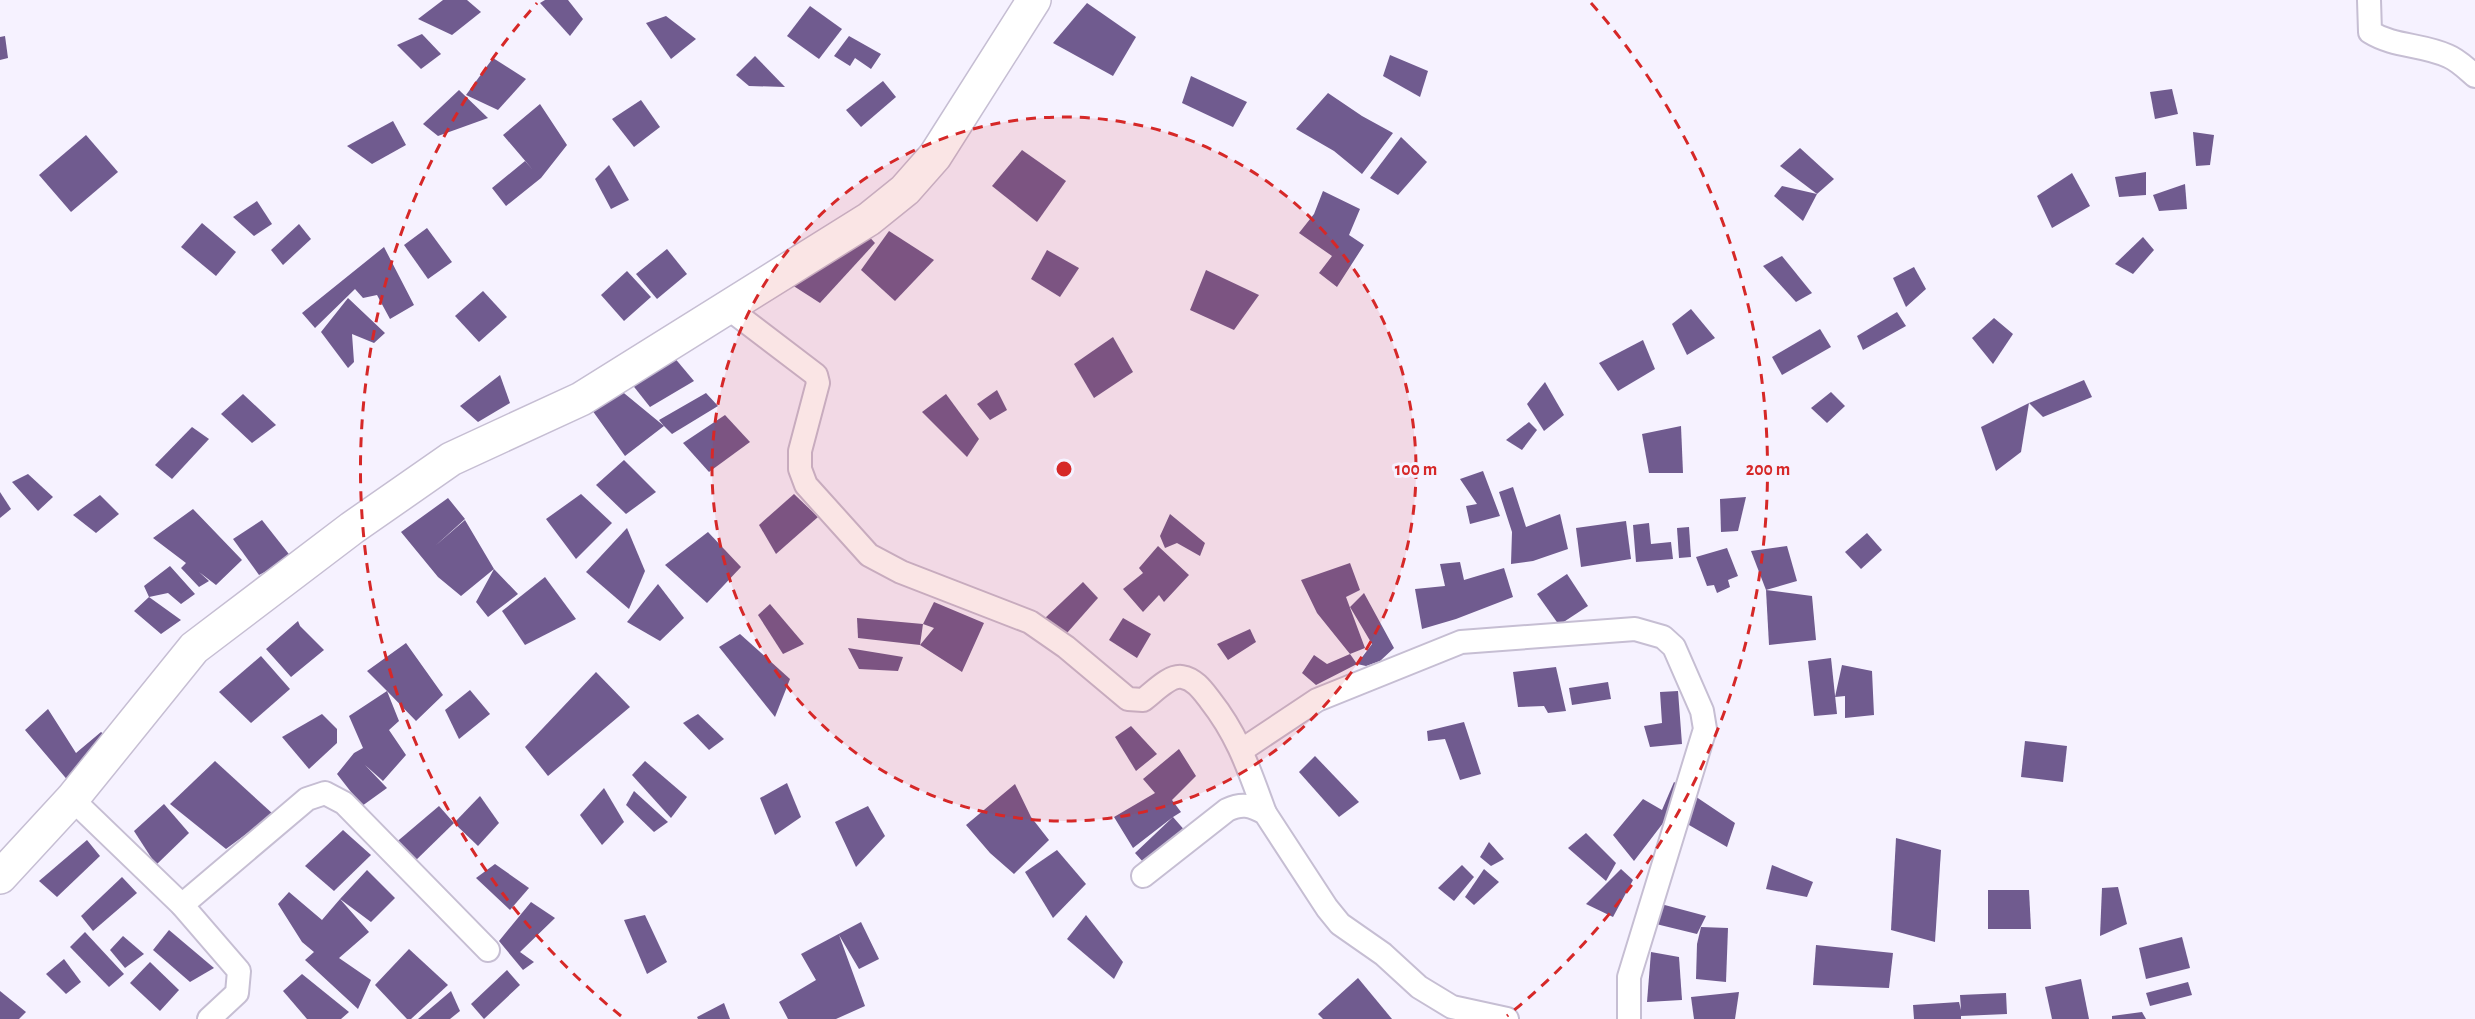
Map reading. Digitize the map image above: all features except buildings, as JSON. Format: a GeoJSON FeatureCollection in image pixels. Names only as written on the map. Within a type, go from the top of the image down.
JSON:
{"type":"FeatureCollection","features":[{"type":"Feature","properties":{"kind":"street"},"geometry":{"type":"LineString","coordinates":[[0,877],[72,799],[194,648],[352,528],[451,459],[581,399],[869,219],[905,190],[936,156],[1034,0]]}},
{"type":"Feature","properties":{"kind":"street"},"geometry":{"type":"LineString","coordinates":[[2369,0],[2370,32],[2385,41],[2450,56],[2475,75]]}},
{"type":"Feature","properties":{"kind":"street"},"geometry":{"type":"LineString","coordinates":[[728,308],[816,375],[818,383],[800,451],[800,469],[806,485],[869,555],[901,572],[1030,622],[1066,647],[1128,699],[1143,700],[1174,678],[1184,677],[1199,686],[1229,724],[1242,750],[1265,813],[1327,908],[1340,924],[1383,954],[1419,987],[1452,1007],[1507,1019]]}},
{"type":"Feature","properties":{"kind":"street"},"geometry":{"type":"LineString","coordinates":[[1242,750],[1317,700],[1461,642],[1635,629],[1663,637],[1674,647],[1702,711],[1705,729],[1629,977],[1629,1019]]}},
{"type":"Feature","properties":{"kind":"street"},"geometry":{"type":"LineString","coordinates":[[182,905],[307,799],[324,793],[344,803],[488,950]]}},
{"type":"Feature","properties":{"kind":"street"},"geometry":{"type":"LineString","coordinates":[[72,799],[182,905],[238,971],[237,993],[209,1019]]}},
{"type":"Feature","properties":{"kind":"street"},"geometry":{"type":"LineString","coordinates":[[1143,876],[1227,810],[1239,804],[1252,806],[1265,813]]}}]}
